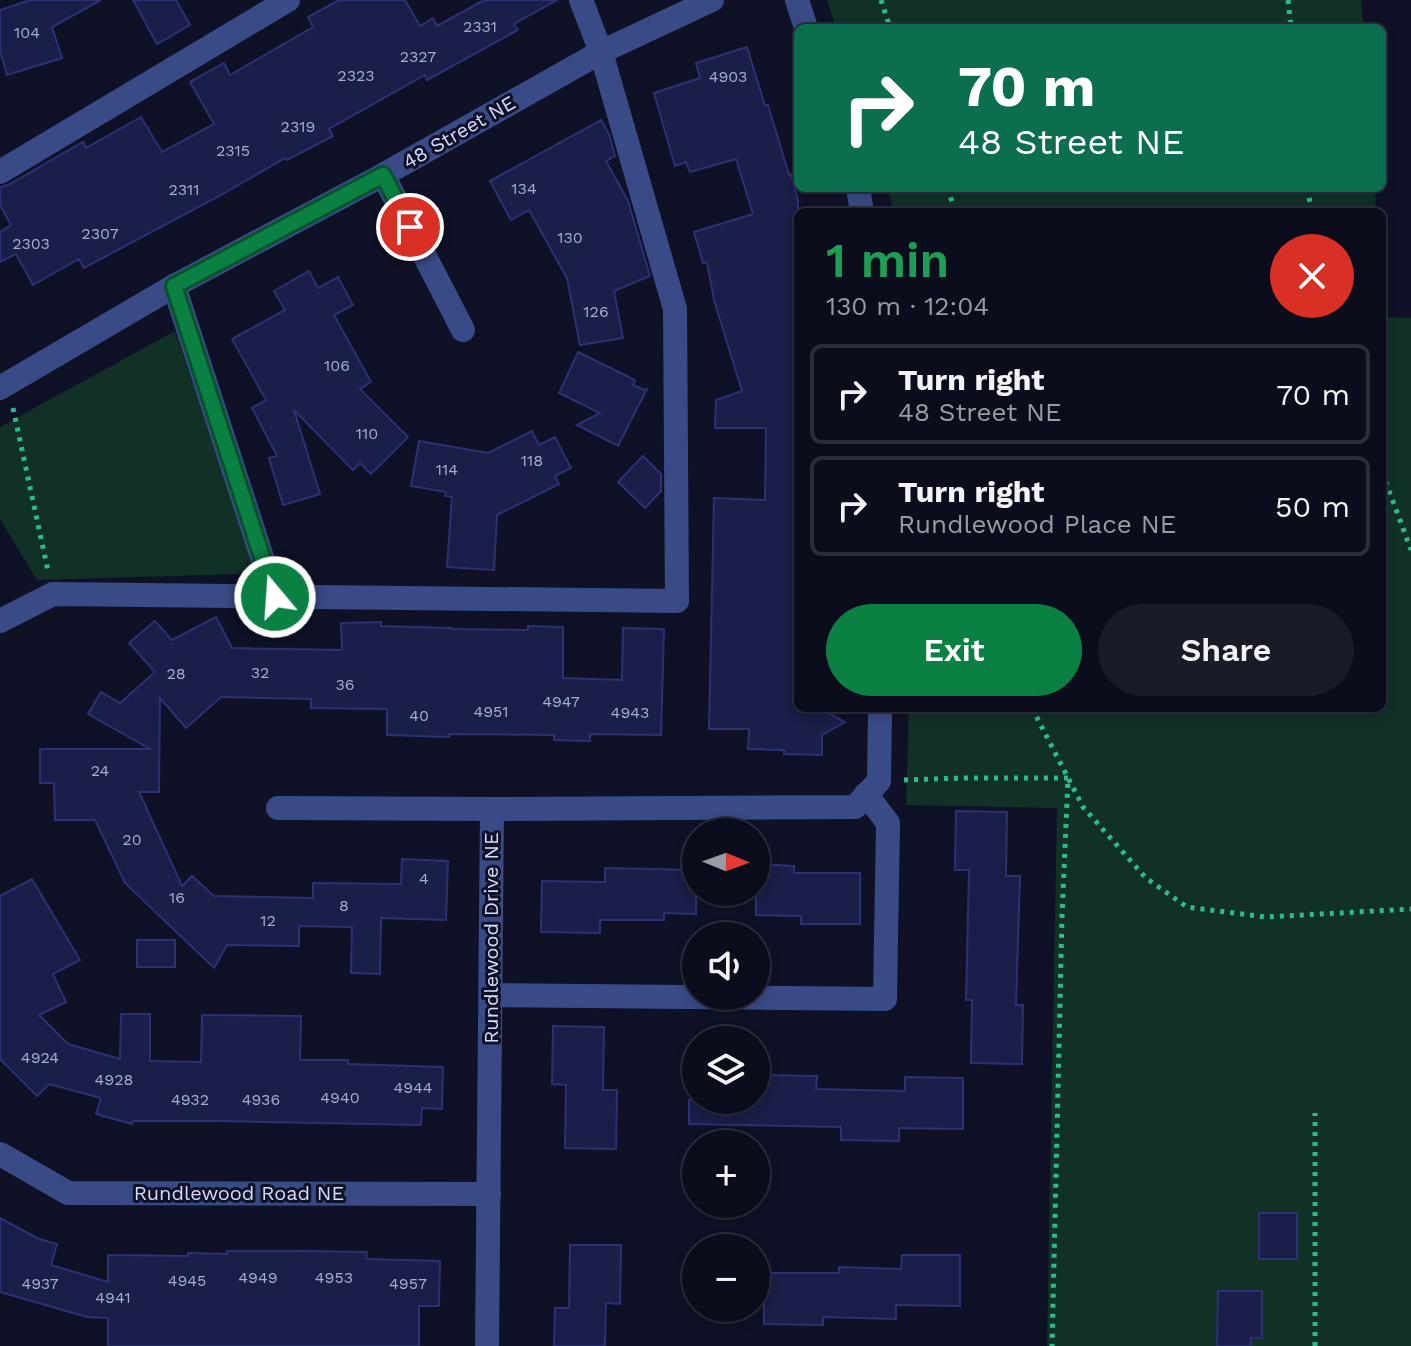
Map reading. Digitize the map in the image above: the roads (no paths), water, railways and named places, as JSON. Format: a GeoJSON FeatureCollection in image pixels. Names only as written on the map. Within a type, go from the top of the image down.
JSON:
{"type":"FeatureCollection","features":[{"type":"Feature","properties":{"kind":"street"},"geometry":{"type":"LineString","coordinates":[[0,172],[288,0]]}},
{"type":"Feature","properties":{"kind":"street"},"geometry":{"type":"LineString","coordinates":[[0,621],[53,594],[677,601],[675,309],[601,52],[581,0]]}},
{"type":"Feature","properties":{"kind":"street","name":"48 Street NE"},"geometry":{"type":"LineString","coordinates":[[2,381],[383,175],[601,52],[712,0]]}},
{"type":"Feature","properties":{"kind":"street"},"geometry":{"type":"LineString","coordinates":[[797,0],[805,24]]}},
{"type":"Feature","properties":{"kind":"street"},"geometry":{"type":"LineString","coordinates":[[383,175],[463,330]]}},
{"type":"Feature","properties":{"kind":"street"},"geometry":{"type":"LineString","coordinates":[[174,286],[275,597]]}},
{"type":"Feature","properties":{"kind":"street"},"geometry":{"type":"LineString","coordinates":[[491,995],[885,999],[888,823],[872,788],[880,712]]}},
{"type":"Feature","properties":{"kind":"street","name":"Rundlewood Drive NE"},"geometry":{"type":"LineString","coordinates":[[487,1346],[492,809],[855,807],[872,788]]}},
{"type":"Feature","properties":{"kind":"street"},"geometry":{"type":"LineString","coordinates":[[278,808],[492,809]]}},
{"type":"Feature","properties":{"kind":"street","name":"Rundlewood Road NE"},"geometry":{"type":"LineString","coordinates":[[0,1154],[68,1193],[489,1194]]}}]}
